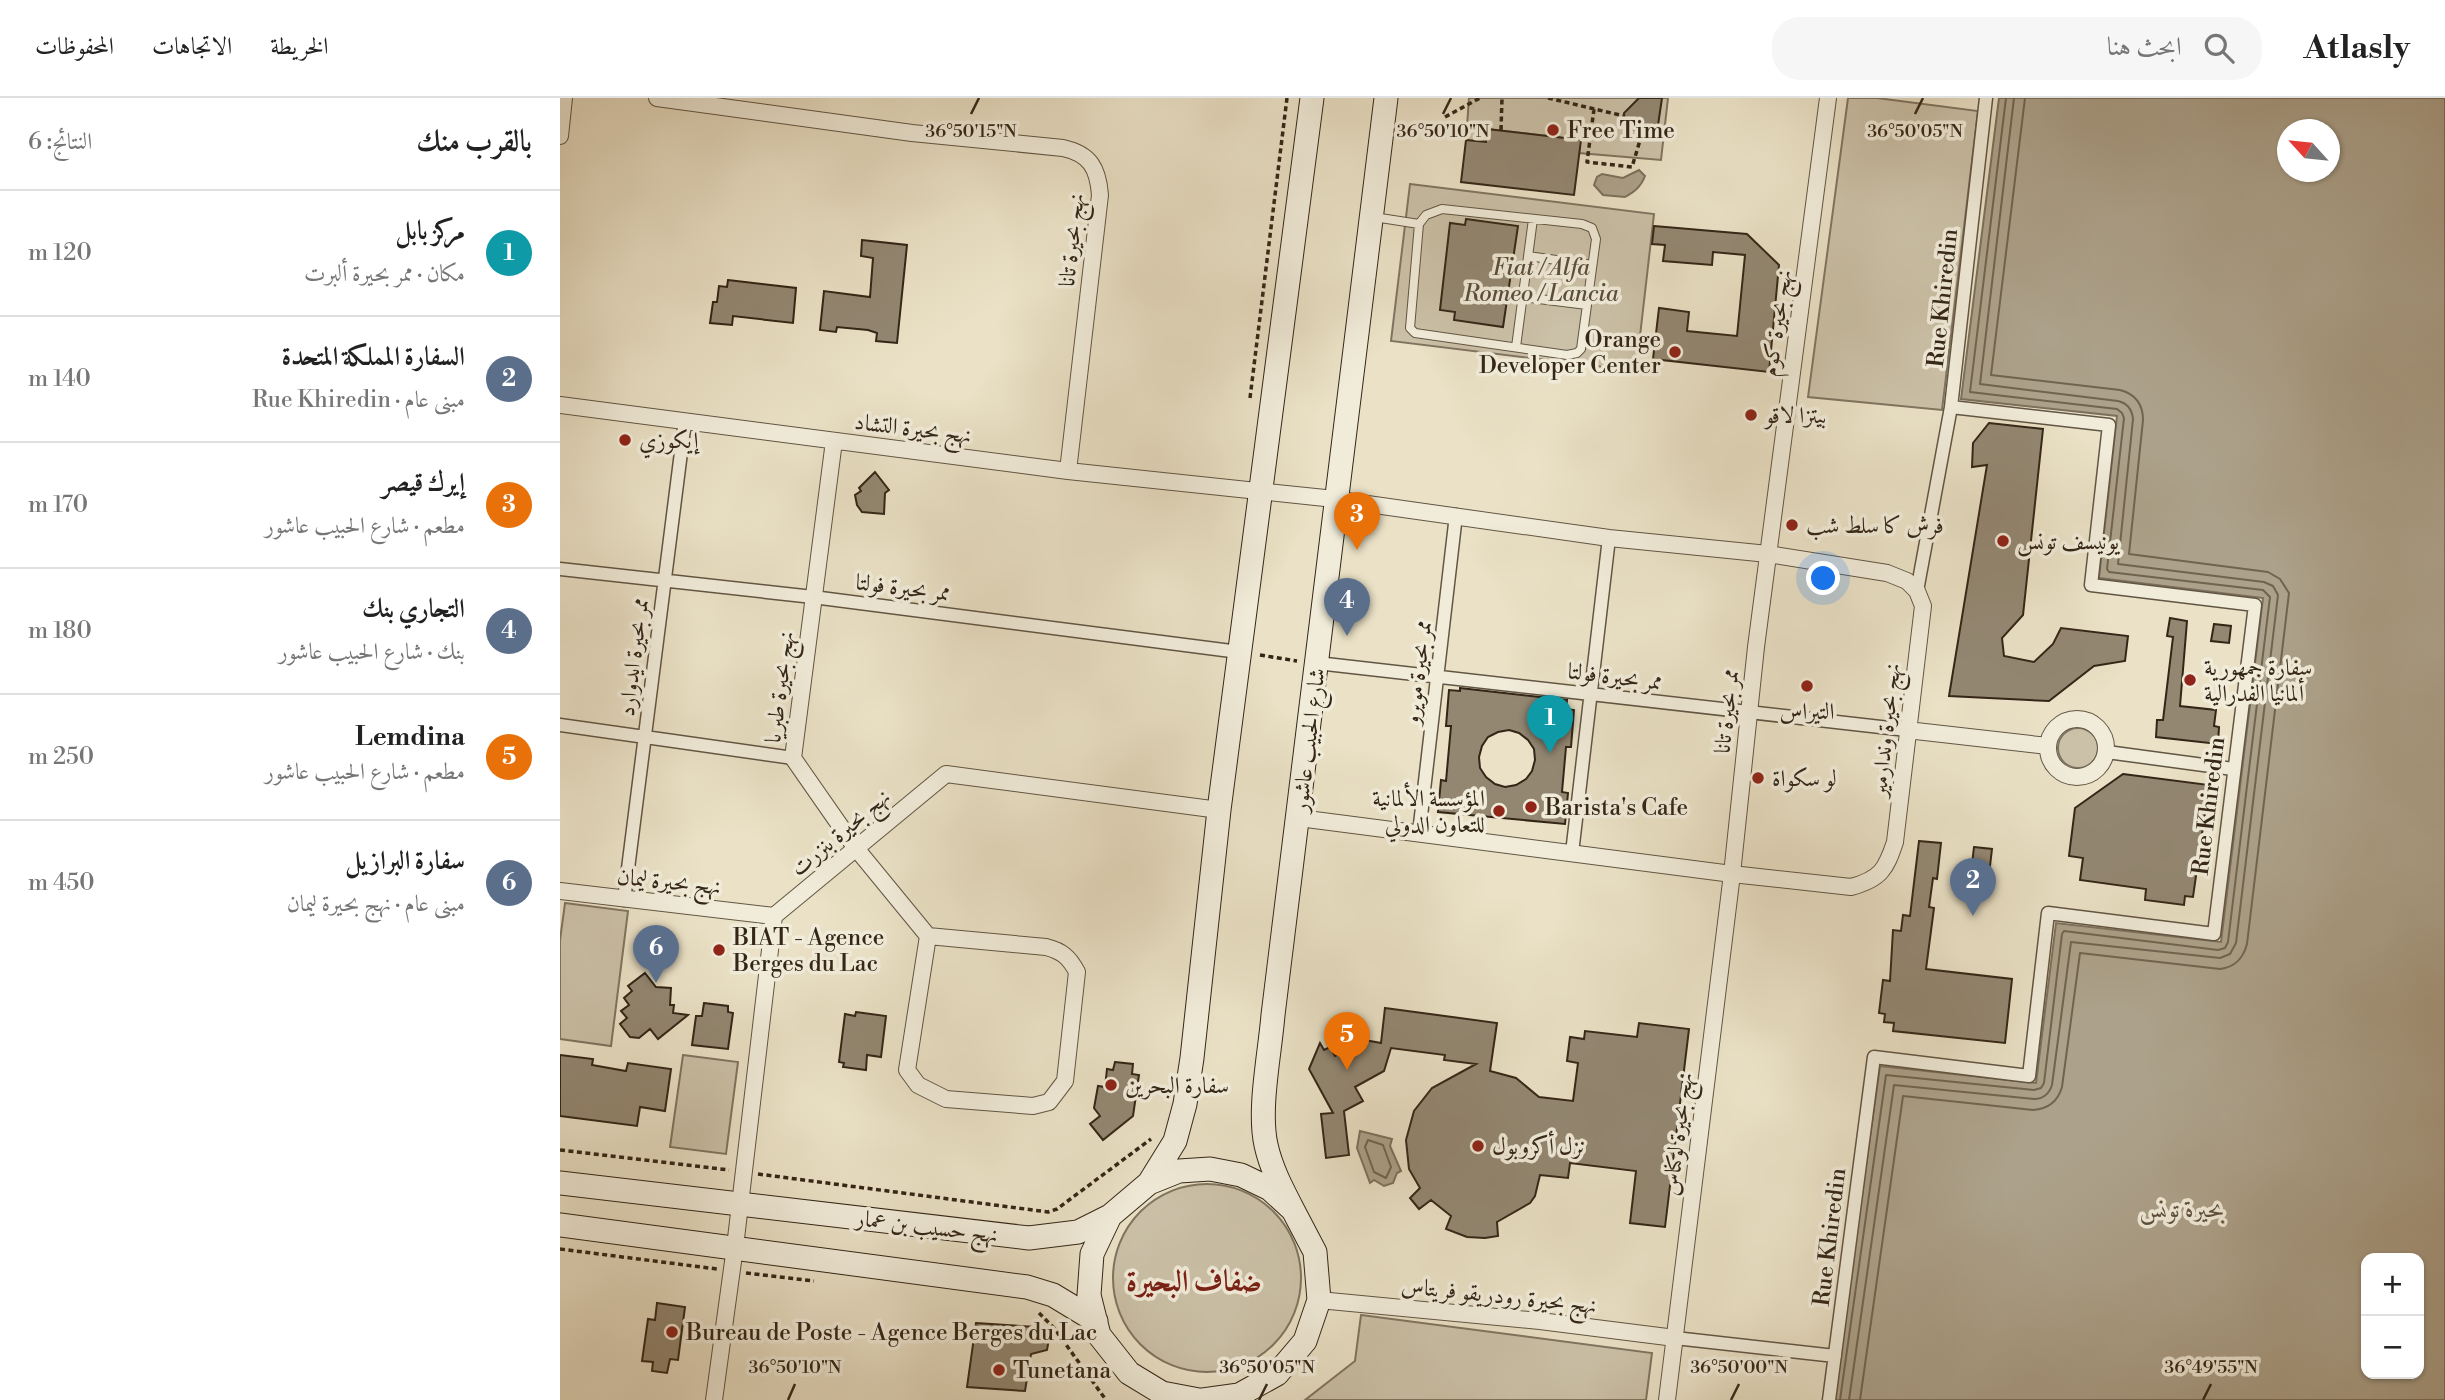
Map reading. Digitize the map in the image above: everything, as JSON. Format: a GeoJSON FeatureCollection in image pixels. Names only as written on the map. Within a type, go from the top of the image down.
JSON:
{"type":"FeatureCollection","features":[{"type":"Feature","properties":{"kind":"main road"},"geometry":{"type":"LineString","coordinates":[[1149,1183],[1179,1171],[1210,1169],[1241,1175],[1270,1189],[1293,1210],[1315,1252],[1318,1300],[1305,1341],[1277,1374],[1237,1398],[1201,1400],[1162,1393],[1129,1373],[1099,1335],[1089,1295],[1093,1254],[1110,1216],[1149,1183],[1175,1141],[1185,1104],[1219,810],[1311,98]]}},
{"type":"Feature","properties":{"kind":"main road","name":"شارع الحبيب عاشور"},"geometry":{"type":"LineString","coordinates":[[1293,1210],[1273,1168],[1265,1143],[1264,1116],[1273,1015],[1386,98]]}},
{"type":"Feature","properties":{"kind":"main road","name":"نهج حسيب بن عمار"},"geometry":{"type":"LineString","coordinates":[[560,1183],[1029,1238],[1078,1232],[1110,1216]]}},
{"type":"Feature","properties":{"kind":"main road","name":"نهج حسيب بن عمار"},"geometry":{"type":"LineString","coordinates":[[560,1225],[1027,1287],[1053,1294],[1096,1321]]}},
{"type":"Feature","properties":{"kind":"main road"},"geometry":{"type":"LineString","coordinates":[[1129,1373],[1136,1400]]}},
{"type":"Feature","properties":{"kind":"street"},"geometry":{"type":"LineString","coordinates":[[560,136],[564,98]]}},
{"type":"Feature","properties":{"kind":"street","name":"نهج بحيرة تانا"},"geometry":{"type":"LineString","coordinates":[[657,98],[912,133],[1063,148],[1077,151],[1090,161],[1099,181],[1100,195],[1068,471]]}},
{"type":"Feature","properties":{"kind":"street","name":"نهج بحيرة كوم"},"geometry":{"type":"LineString","coordinates":[[1768,554],[1828,98]]}},
{"type":"Feature","properties":{"kind":"street","name":"Rue Khiredin"},"geometry":{"type":"LineString","coordinates":[[1829,1400],[1874,1057],[2029,1076],[2048,913],[2214,934],[2255,605],[2091,585],[2109,425],[1951,407],[1986,98]]}},
{"type":"Feature","properties":{"kind":"street","name":"نهج بحيرة التشاد"},"geometry":{"type":"LineString","coordinates":[[560,405],[1068,471],[1336,499]]}},
{"type":"Feature","properties":{"kind":"street"},"geometry":{"type":"LineString","coordinates":[[1917,592],[1951,407]]}},
{"type":"Feature","properties":{"kind":"street","name":"ممر بحيرة ايدوارد"},"geometry":{"type":"LineString","coordinates":[[624,900],[685,421]]}},
{"type":"Feature","properties":{"kind":"street","name":"نهج بحيرة طبريا"},"geometry":{"type":"LineString","coordinates":[[834,441],[793,758],[855,848],[928,936]]}},
{"type":"Feature","properties":{"kind":"street"},"geometry":{"type":"LineString","coordinates":[[1336,499],[1609,538],[1768,554],[1887,573],[1907,581],[1917,592]]}},
{"type":"Feature","properties":{"kind":"street","name":"ممر بحيرة مويرو"},"geometry":{"type":"LineString","coordinates":[[1419,833],[1456,515]]}},
{"type":"Feature","properties":{"kind":"street"},"geometry":{"type":"LineString","coordinates":[[1572,853],[1609,538]]}},
{"type":"Feature","properties":{"kind":"street","name":"ممر بحيرة تانا"},"geometry":{"type":"LineString","coordinates":[[1732,874],[1768,554]]}},
{"type":"Feature","properties":{"kind":"street","name":"ممر بحيرة فولتا"},"geometry":{"type":"LineString","coordinates":[[560,569],[813,597],[1239,652]]}},
{"type":"Feature","properties":{"kind":"street","name":"نهج بحيرة وندارمير"},"geometry":{"type":"LineString","coordinates":[[1299,818],[1732,874],[1852,887],[1869,882],[1883,871],[1895,842],[1923,607],[1917,592]]}},
{"type":"Feature","properties":{"kind":"street","name":"ممر بحيرة فولتا"},"geometry":{"type":"LineString","coordinates":[[1317,663],[1907,730]]}},
{"type":"Feature","properties":{"kind":"street"},"geometry":{"type":"LineString","coordinates":[[2081,719],[2097,726],[2102,732],[2106,741],[2106,752],[2103,763],[2096,771],[2076,778],[2057,770],[2051,761],[2048,746],[2050,737],[2062,724],[2081,719]]}},
{"type":"Feature","properties":{"kind":"street"},"geometry":{"type":"LineString","coordinates":[[560,725],[793,758]]}},
{"type":"Feature","properties":{"kind":"street"},"geometry":{"type":"LineString","coordinates":[[1907,730],[2048,746]]}},
{"type":"Feature","properties":{"kind":"street"},"geometry":{"type":"LineString","coordinates":[[2106,752],[2233,769]]}},
{"type":"Feature","properties":{"kind":"street","name":"نهج بحيرة بنزرت"},"geometry":{"type":"LineString","coordinates":[[774,916],[946,774],[1219,810]]}},
{"type":"Feature","properties":{"kind":"street","name":"نهج بحيرة لوكناس"},"geometry":{"type":"LineString","coordinates":[[1667,1400],[1732,874]]}},
{"type":"Feature","properties":{"kind":"street","name":"نهج بحيرة ليمان"},"geometry":{"type":"LineString","coordinates":[[560,891],[774,916]]}},
{"type":"Feature","properties":{"kind":"street"},"geometry":{"type":"LineString","coordinates":[[714,1400],[774,916]]}},
{"type":"Feature","properties":{"kind":"street"},"geometry":{"type":"LineString","coordinates":[[928,936],[1046,947],[1059,951],[1070,960],[1077,971],[1065,1082],[1049,1102],[1033,1106],[946,1099],[918,1085],[911,1078],[907,1070],[928,936]]}},
{"type":"Feature","properties":{"kind":"street","name":"نهج بحيرة رودريقو فريتاس"},"geometry":{"type":"LineString","coordinates":[[1318,1300],[1540,1321],[1675,1338]]}},
{"type":"Feature","properties":{"kind":"street"},"geometry":{"type":"LineString","coordinates":[[1675,1338],[1835,1356]]}},
{"type":"Feature","properties":{"kind":"lane"},"geometry":{"type":"LineString","coordinates":[[1442,209],[1533,219],[1582,224],[1592,228],[1596,239],[1581,349],[1577,353],[1567,355],[1415,333],[1410,328],[1419,224],[1426,215],[1442,209]]}},
{"type":"Feature","properties":{"kind":"lane"},"geometry":{"type":"LineString","coordinates":[[1371,217],[1419,224]]}},
{"type":"Feature","properties":{"kind":"lane"},"geometry":{"type":"LineString","coordinates":[[1516,348],[1533,219]]}},
{"type":"Feature","properties":{"kind":"lane"},"geometry":{"type":"LineString","coordinates":[[1528,256],[1592,265]]}},
{"type":"Feature","properties":{"kind":"lane"},"geometry":{"type":"LineString","coordinates":[[1523,296],[1587,305]]}},
{"type":"Feature","properties":{"kind":"path"},"geometry":{"type":"LineString","coordinates":[[1249,408],[1287,98]]}},
{"type":"Feature","properties":{"kind":"path"},"geometry":{"type":"LineString","coordinates":[[1444,117],[1480,98]]}},
{"type":"Feature","properties":{"kind":"path"},"geometry":{"type":"LineString","coordinates":[[1501,131],[1502,98]]}},
{"type":"Feature","properties":{"kind":"path"},"geometry":{"type":"LineString","coordinates":[[1548,98],[1624,116]]}},
{"type":"Feature","properties":{"kind":"path"},"geometry":{"type":"LineString","coordinates":[[1594,109],[1587,162],[1632,167],[1641,137]]}},
{"type":"Feature","properties":{"kind":"path"},"geometry":{"type":"LineString","coordinates":[[1239,652],[1317,663]]}},
{"type":"Feature","properties":{"kind":"path"},"geometry":{"type":"LineString","coordinates":[[560,1150],[1048,1212],[1057,1209],[1154,1136]]}},
{"type":"Feature","properties":{"kind":"path"},"geometry":{"type":"LineString","coordinates":[[560,1249],[814,1281]]}},
{"type":"Feature","properties":{"kind":"path"},"geometry":{"type":"LineString","coordinates":[[1036,1309],[1054,1328],[1106,1400]]}},
{"type":"Feature","properties":{"kind":"green space"},"geometry":{"type":"Polygon","coordinates":[[[1469,98],[1668,98],[1661,160],[1579,153],[1580,140],[1488,129],[1486,142],[1466,140],[1469,98]]]}},
{"type":"Feature","properties":{"kind":"green space"},"geometry":{"type":"Polygon","coordinates":[[[1848,98],[1877,98],[1978,111],[1942,410],[1808,397],[1848,98]]]}},
{"type":"Feature","properties":{"kind":"green space","name":"Fiat / Alfa Romeo / Lancia"},"geometry":{"type":"Polygon","coordinates":[[[1410,184],[1654,214],[1636,371],[1391,341],[1410,184]]]}},
{"type":"Feature","properties":{"kind":"green space"},"geometry":{"type":"Polygon","coordinates":[[[2078,728],[2086,729],[2092,734],[2097,740],[2097,756],[2092,762],[2086,767],[2078,768],[2070,767],[2064,762],[2059,756],[2058,748],[2059,740],[2064,734],[2070,729],[2078,728]]]}},
{"type":"Feature","properties":{"kind":"green space"},"geometry":{"type":"Polygon","coordinates":[[[565,903],[628,911],[611,1046],[560,1039],[560,940],[565,903]]]}},
{"type":"Feature","properties":{"kind":"green space"},"geometry":{"type":"Polygon","coordinates":[[[683,1055],[738,1062],[726,1154],[670,1147],[683,1055]]]}},
{"type":"Feature","properties":{"kind":"green space"},"geometry":{"type":"Polygon","coordinates":[[[1207,1184],[1243,1191],[1273,1212],[1294,1242],[1301,1278],[1294,1314],[1273,1344],[1243,1365],[1207,1372],[1171,1365],[1141,1344],[1120,1314],[1113,1278],[1120,1242],[1141,1212],[1171,1191],[1207,1184]]]}},
{"type":"Feature","properties":{"kind":"green space"},"geometry":{"type":"Polygon","coordinates":[[[1361,1315],[1652,1353],[1646,1400],[1305,1400],[1355,1361],[1361,1315]]]}},
{"type":"Feature","properties":{"kind":"water","name":"بحيرة تونس"},"geometry":{"type":"Polygon","coordinates":[[[1999,98],[2445,98],[2445,1400],[1833,1400],[1880,1066],[2036,1083],[2056,923],[2221,942],[2263,598],[2099,578],[2117,416],[1961,399],[1999,98]]]}},
{"type":"Feature","properties":{"kind":"water"},"geometry":{"type":"Polygon","coordinates":[[[1639,170],[1645,176],[1643,180],[1637,189],[1625,197],[1603,195],[1594,185],[1597,177],[1602,174],[1623,178],[1639,170]]]}},
{"type":"Feature","properties":{"kind":"water"},"geometry":{"type":"Polygon","coordinates":[[[1360,1131],[1392,1139],[1390,1146],[1401,1171],[1397,1173],[1393,1183],[1384,1186],[1374,1180],[1370,1183],[1357,1148],[1360,1131]]]}},
{"type":"Feature","properties":{"kind":"building"},"geometry":{"type":"Polygon","coordinates":[[[1639,98],[1662,98],[1656,139],[1636,136],[1637,132],[1625,123],[1624,113],[1639,98]]]}},
{"type":"Feature","properties":{"kind":"building"},"geometry":{"type":"Polygon","coordinates":[[[1487,129],[1581,140],[1574,195],[1461,182],[1466,140],[1486,142],[1487,129]]]}},
{"type":"Feature","properties":{"kind":"building"},"geometry":{"type":"Polygon","coordinates":[[[1466,219],[1518,226],[1503,327],[1454,320],[1455,312],[1440,310],[1450,223],[1465,225],[1466,219]]]}},
{"type":"Feature","properties":{"kind":"building"},"geometry":{"type":"Polygon","coordinates":[[[1654,226],[1747,234],[1779,265],[1769,372],[1653,359],[1659,308],[1689,312],[1687,331],[1737,336],[1745,255],[1713,252],[1712,265],[1663,261],[1665,245],[1652,244],[1654,226]]]}},
{"type":"Feature","properties":{"kind":"building"},"geometry":{"type":"Polygon","coordinates":[[[862,240],[907,245],[897,343],[876,341],[877,333],[868,330],[837,327],[836,332],[820,330],[824,291],[870,297],[873,258],[861,256],[862,240]]]}},
{"type":"Feature","properties":{"kind":"building"},"geometry":{"type":"Polygon","coordinates":[[[728,280],[796,288],[793,323],[733,316],[732,325],[710,323],[719,286],[727,287],[728,280]]]}},
{"type":"Feature","properties":{"kind":"building","name":"يونيسف تونس"},"geometry":{"type":"Polygon","coordinates":[[[1989,423],[2043,429],[2023,615],[2002,638],[2004,656],[2034,662],[2053,644],[2061,628],[2128,636],[2125,661],[2094,666],[2049,701],[1949,696],[1987,465],[1972,467],[1973,443],[1989,423]]]}},
{"type":"Feature","properties":{"kind":"building"},"geometry":{"type":"Polygon","coordinates":[[[875,472],[889,490],[885,493],[884,514],[862,512],[857,505],[855,495],[875,472]]]}},
{"type":"Feature","properties":{"kind":"building"},"geometry":{"type":"Polygon","coordinates":[[[2170,618],[2187,621],[2180,706],[2216,710],[2214,726],[2219,727],[2218,744],[2156,737],[2157,720],[2163,720],[2173,637],[2167,636],[2170,618]]]}},
{"type":"Feature","properties":{"kind":"building"},"geometry":{"type":"Polygon","coordinates":[[[2214,624],[2231,626],[2229,643],[2211,641],[2214,624]]]}},
{"type":"Feature","properties":{"kind":"building"},"geometry":{"type":"Polygon","coordinates":[[[1460,688],[1567,700],[1566,709],[1574,710],[1571,747],[1566,747],[1562,792],[1568,793],[1565,824],[1438,812],[1441,780],[1446,781],[1451,726],[1446,726],[1449,690],[1460,691],[1460,688]],[[1509,730],[1498,732],[1488,737],[1482,746],[1480,768],[1495,784],[1505,787],[1516,785],[1532,771],[1534,749],[1519,733],[1509,730]]]}},
{"type":"Feature","properties":{"kind":"building"},"geometry":{"type":"Polygon","coordinates":[[[2123,774],[2209,785],[2193,897],[2185,896],[2184,905],[2145,900],[2146,889],[2080,880],[2083,858],[2069,856],[2075,808],[2123,774]]]}},
{"type":"Feature","properties":{"kind":"building"},"geometry":{"type":"Polygon","coordinates":[[[1919,841],[1941,843],[1937,879],[1933,878],[1929,907],[1934,908],[1926,969],[2012,979],[2005,1043],[1893,1031],[1894,1023],[1884,1022],[1885,1014],[1879,1013],[1883,980],[1890,981],[1893,930],[1901,931],[1903,915],[1910,916],[1919,841]]]}},
{"type":"Feature","properties":{"kind":"building"},"geometry":{"type":"Polygon","coordinates":[[[1974,847],[1992,849],[1990,866],[1972,864],[1974,847]]]}},
{"type":"Feature","properties":{"kind":"building"},"geometry":{"type":"Polygon","coordinates":[[[645,973],[656,987],[671,988],[670,1005],[674,1005],[673,1013],[688,1015],[658,1039],[650,1029],[639,1038],[630,1037],[620,1024],[627,1018],[621,1011],[629,1005],[624,998],[632,991],[628,986],[645,973]]]}},
{"type":"Feature","properties":{"kind":"building"},"geometry":{"type":"Polygon","coordinates":[[[704,1003],[728,1006],[728,1012],[733,1013],[728,1049],[692,1045],[696,1016],[702,1016],[704,1003]]]}},
{"type":"Feature","properties":{"kind":"building"},"geometry":{"type":"Polygon","coordinates":[[[1385,1008],[1497,1023],[1490,1071],[1516,1078],[1539,1097],[1573,1101],[1578,1063],[1567,1061],[1570,1037],[1584,1039],[1585,1031],[1637,1037],[1639,1023],[1689,1029],[1665,1227],[1630,1223],[1636,1171],[1570,1163],[1568,1178],[1540,1175],[1535,1196],[1530,1203],[1497,1222],[1498,1236],[1467,1237],[1446,1229],[1451,1216],[1431,1200],[1419,1209],[1410,1198],[1420,1188],[1409,1169],[1406,1140],[1414,1111],[1432,1088],[1476,1064],[1444,1060],[1445,1055],[1391,1048],[1384,1071],[1355,1087],[1363,1101],[1344,1111],[1349,1155],[1326,1158],[1321,1114],[1333,1113],[1309,1069],[1320,1043],[1324,1050],[1330,1047],[1335,1056],[1365,1040],[1381,1043],[1385,1008]]]}},
{"type":"Feature","properties":{"kind":"building"},"geometry":{"type":"Polygon","coordinates":[[[856,1012],[886,1016],[881,1057],[867,1055],[866,1070],[843,1067],[844,1063],[839,1062],[845,1014],[855,1016],[856,1012]]]}},
{"type":"Feature","properties":{"kind":"building"},"geometry":{"type":"Polygon","coordinates":[[[560,1055],[593,1059],[592,1065],[626,1071],[628,1063],[671,1069],[665,1111],[640,1107],[637,1126],[560,1116],[560,1055]]]}},
{"type":"Feature","properties":{"kind":"building"},"geometry":{"type":"Polygon","coordinates":[[[1115,1062],[1133,1064],[1132,1074],[1139,1075],[1133,1116],[1103,1140],[1090,1124],[1100,1116],[1094,1108],[1098,1086],[1105,1087],[1107,1069],[1113,1070],[1115,1062]]]}},
{"type":"Feature","properties":{"kind":"building"},"geometry":{"type":"Polygon","coordinates":[[[657,1303],[685,1307],[678,1360],[670,1359],[667,1373],[652,1371],[653,1362],[642,1361],[648,1319],[655,1320],[657,1303]]]}},
{"type":"Feature","properties":{"kind":"building","name":"Tunetana"},"geometry":{"type":"Polygon","coordinates":[[[976,1323],[1051,1328],[1047,1350],[1031,1354],[1025,1391],[967,1387],[976,1323]]]}},
{"type":"Feature","properties":{"kind":"place","name":"Free Time"},"geometry":{"type":"Point","coordinates":[1553,130]}},
{"type":"Feature","properties":{"kind":"place","name":"Orange Developer Center"},"geometry":{"type":"Point","coordinates":[1675,352]}},
{"type":"Feature","properties":{"kind":"place","name":"بيتزا لاقو"},"geometry":{"type":"Point","coordinates":[1751,415]}},
{"type":"Feature","properties":{"kind":"place","name":"إيكوزي"},"geometry":{"type":"Point","coordinates":[625,440]}},
{"type":"Feature","properties":{"kind":"place","name":"فرش كا سلط شب"},"geometry":{"type":"Point","coordinates":[1792,525]}},
{"type":"Feature","properties":{"kind":"place","name":"يونيسف تونس"},"geometry":{"type":"Point","coordinates":[2003,541]}},
{"type":"Feature","properties":{"kind":"place","name":"إيرك قيصر"},"geometry":{"type":"Point","coordinates":[1357,550]}},
{"type":"Feature","properties":{"kind":"place","name":"التجاري بنك"},"geometry":{"type":"Point","coordinates":[1347,636]}},
{"type":"Feature","properties":{"kind":"place","name":"سفارة جمهورية ألمانيا الفدرالية"},"geometry":{"type":"Point","coordinates":[2190,680]}},
{"type":"Feature","properties":{"kind":"place","name":"التيراس"},"geometry":{"type":"Point","coordinates":[1807,686]}},
{"type":"Feature","properties":{"kind":"place","name":"مركز بابل"},"geometry":{"type":"Point","coordinates":[1550,753]}},
{"type":"Feature","properties":{"kind":"place","name":"لو سكواة"},"geometry":{"type":"Point","coordinates":[1758,778]}},
{"type":"Feature","properties":{"kind":"place","name":"Barista's Cafe"},"geometry":{"type":"Point","coordinates":[1531,807]}},
{"type":"Feature","properties":{"kind":"place","name":"المؤسسة الألمانية للتعاون الدولي"},"geometry":{"type":"Point","coordinates":[1499,811]}},
{"type":"Feature","properties":{"kind":"place","name":"السفارة المملكة المتحدة"},"geometry":{"type":"Point","coordinates":[1973,916]}},
{"type":"Feature","properties":{"kind":"place","name":"BIAT - Agence Berges du Lac"},"geometry":{"type":"Point","coordinates":[719,950]}},
{"type":"Feature","properties":{"kind":"place","name":"سفارة البرازيل"},"geometry":{"type":"Point","coordinates":[656,983]}},
{"type":"Feature","properties":{"kind":"place","name":"Lemdina"},"geometry":{"type":"Point","coordinates":[1347,1070]}},
{"type":"Feature","properties":{"kind":"place","name":"سفارة البحرين"},"geometry":{"type":"Point","coordinates":[1111,1085]}},
{"type":"Feature","properties":{"kind":"place","name":"نزل أكروبول"},"geometry":{"type":"Point","coordinates":[1478,1146]}},
{"type":"Feature","properties":{"kind":"place","name":"Bureau de Poste - Agence Berges du Lac"},"geometry":{"type":"Point","coordinates":[672,1332]}},
{"type":"Feature","properties":{"kind":"place","name":"Tunetana"},"geometry":{"type":"Point","coordinates":[999,1370]}},
{"type":"Feature","properties":{"kind":"district","name":"ضفاف البحيرة"},"geometry":{"type":"Point","coordinates":[1194,1281]}}]}
